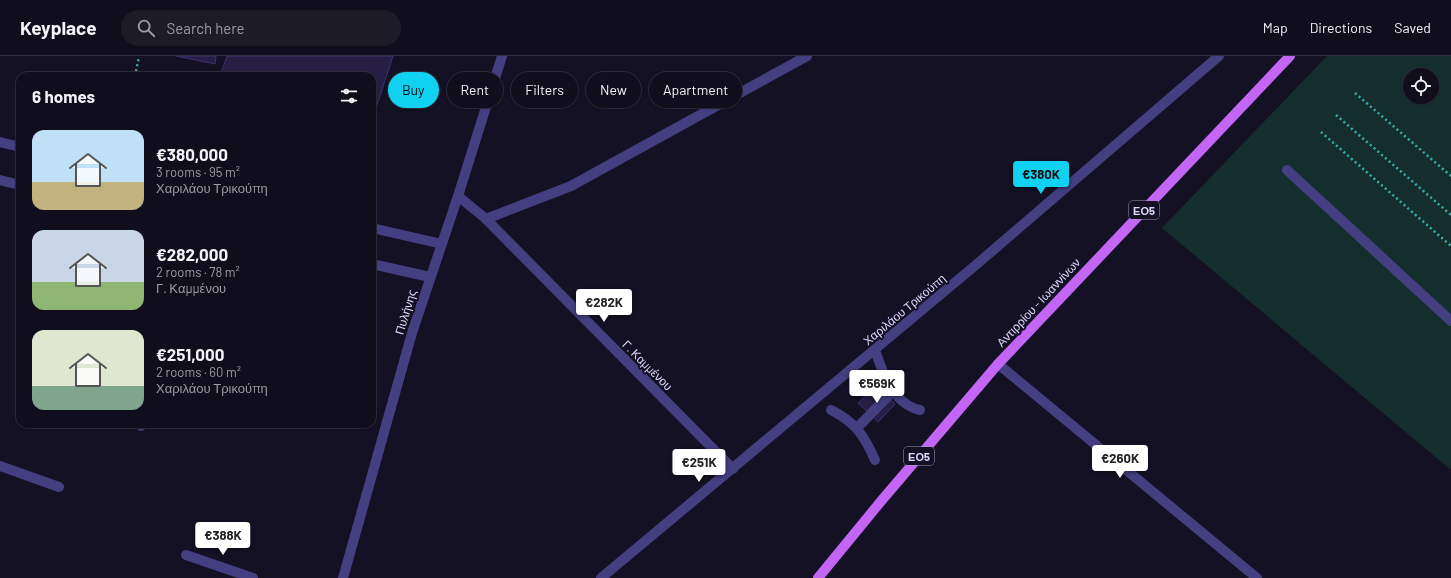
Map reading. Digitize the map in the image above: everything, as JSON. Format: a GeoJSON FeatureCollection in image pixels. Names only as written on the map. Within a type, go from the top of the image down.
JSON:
{"type":"FeatureCollection","features":[{"type":"Feature","properties":{"kind":"main road","name":"Αντιρρίου - Ιωαννίνων"},"geometry":{"type":"LineString","coordinates":[[818,578],[882,500],[998,364],[1290,56]]}},
{"type":"Feature","properties":{"kind":"street","name":"Πυλήνης"},"geometry":{"type":"LineString","coordinates":[[343,578],[412,333],[458,196],[502,56]]}},
{"type":"Feature","properties":{"kind":"street"},"geometry":{"type":"LineString","coordinates":[[486,219],[571,186],[807,56]]}},
{"type":"Feature","properties":{"kind":"street","name":"Χαριλάου Τρικούπη"},"geometry":{"type":"LineString","coordinates":[[602,578],[875,350],[1219,56]]}},
{"type":"Feature","properties":{"kind":"street"},"geometry":{"type":"LineString","coordinates":[[0,142],[16,146]]}},
{"type":"Feature","properties":{"kind":"street"},"geometry":{"type":"LineString","coordinates":[[1287,170],[1451,321]]}},
{"type":"Feature","properties":{"kind":"street"},"geometry":{"type":"LineString","coordinates":[[0,180],[16,184]]}},
{"type":"Feature","properties":{"kind":"street","name":"Γ. Καμμένου"},"geometry":{"type":"LineString","coordinates":[[458,196],[486,219],[733,469]]}},
{"type":"Feature","properties":{"kind":"street"},"geometry":{"type":"LineString","coordinates":[[376,229],[442,244]]}},
{"type":"Feature","properties":{"kind":"street"},"geometry":{"type":"LineString","coordinates":[[376,265],[430,277]]}},
{"type":"Feature","properties":{"kind":"street"},"geometry":{"type":"LineString","coordinates":[[875,350],[881,367],[893,391],[908,405],[920,410]]}},
{"type":"Feature","properties":{"kind":"street"},"geometry":{"type":"LineString","coordinates":[[998,364],[1257,578]]}},
{"type":"Feature","properties":{"kind":"street"},"geometry":{"type":"LineString","coordinates":[[857,428],[893,391]]}},
{"type":"Feature","properties":{"kind":"street"},"geometry":{"type":"LineString","coordinates":[[831,410],[844,417],[857,428],[866,440],[874,460]]}},
{"type":"Feature","properties":{"kind":"street"},"geometry":{"type":"LineString","coordinates":[[0,466],[58,487]]}},
{"type":"Feature","properties":{"kind":"street"},"geometry":{"type":"LineString","coordinates":[[186,555],[253,578]]}},
{"type":"Feature","properties":{"kind":"path"},"geometry":{"type":"LineString","coordinates":[[136,72],[139,57]]}},
{"type":"Feature","properties":{"kind":"path"},"geometry":{"type":"LineString","coordinates":[[1355,93],[1451,176]]}},
{"type":"Feature","properties":{"kind":"path"},"geometry":{"type":"LineString","coordinates":[[1336,115],[1451,215]]}},
{"type":"Feature","properties":{"kind":"path"},"geometry":{"type":"LineString","coordinates":[[1321,132],[1451,246]]}},
{"type":"Feature","properties":{"kind":"green space"},"geometry":{"type":"Polygon","coordinates":[[[1327,56],[1451,56],[1451,470],[1162,228],[1327,56]]]}},
{"type":"Feature","properties":{"kind":"building"},"geometry":{"type":"Polygon","coordinates":[[[176,56],[216,56],[215,64],[176,56]]]}},
{"type":"Feature","properties":{"kind":"building"},"geometry":{"type":"Polygon","coordinates":[[[227,56],[393,56],[376,108],[376,72],[221,72],[227,56]]]}},
{"type":"Feature","properties":{"kind":"building"},"geometry":{"type":"Polygon","coordinates":[[[876,386],[895,404],[878,422],[858,403],[876,386]]]}}]}
